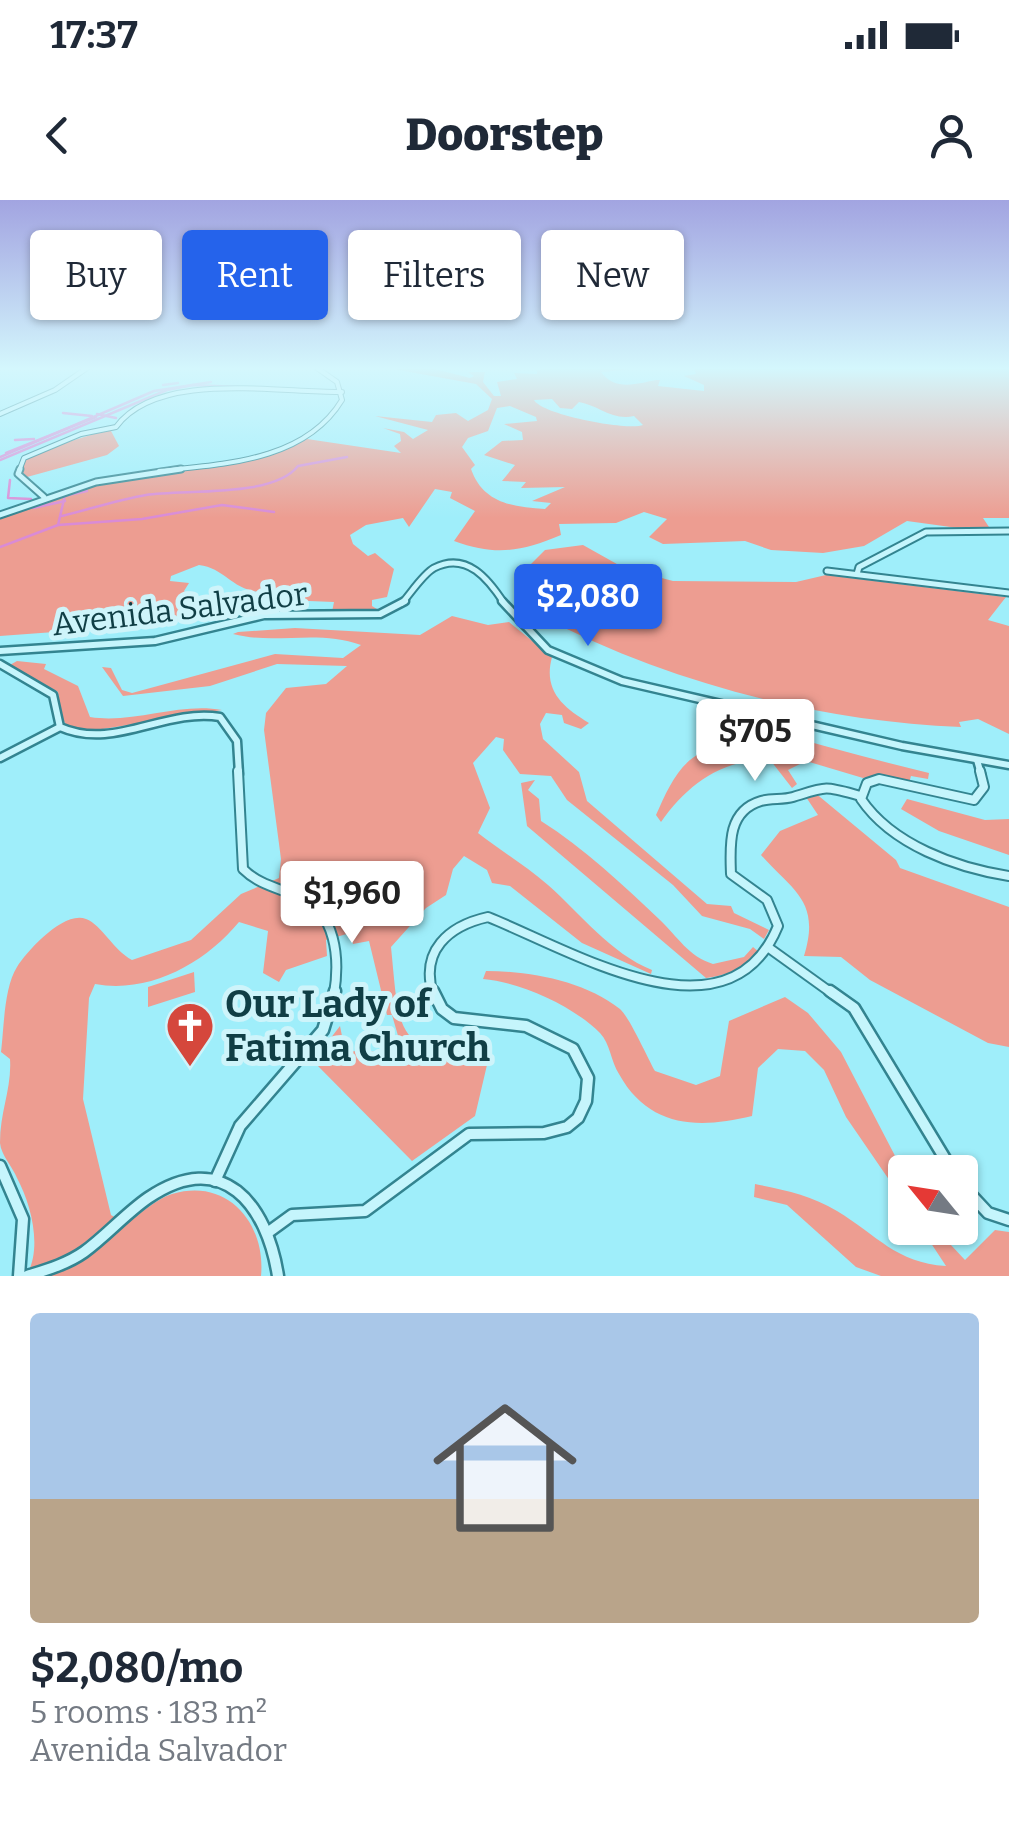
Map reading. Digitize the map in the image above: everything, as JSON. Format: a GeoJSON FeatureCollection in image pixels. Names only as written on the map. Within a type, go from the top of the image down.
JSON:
{"type":"FeatureCollection","features":[{"type":"Feature","properties":{"kind":"street"},"geometry":{"type":"LineString","coordinates":[[45,497],[18,474],[23,460],[81,434],[116,427],[124,418]]}},
{"type":"Feature","properties":{"kind":"street"},"geometry":{"type":"LineString","coordinates":[[0,515],[45,497],[119,476],[231,462],[283,447],[331,418]]}},
{"type":"Feature","properties":{"kind":"street"},"geometry":{"type":"LineString","coordinates":[[857,574],[859,567],[926,532],[1009,530]]}},
{"type":"Feature","properties":{"kind":"street","name":"Avenida Salvador"},"geometry":{"type":"LineString","coordinates":[[0,651],[155,641],[264,615],[380,614],[402,603],[433,568],[460,562],[484,574],[524,631],[548,650],[622,681],[1009,765]]}},
{"type":"Feature","properties":{"kind":"street"},"geometry":{"type":"LineString","coordinates":[[828,571],[1009,593]]}},
{"type":"Feature","properties":{"kind":"street"},"geometry":{"type":"LineString","coordinates":[[0,664],[52,694],[60,727]]}},
{"type":"Feature","properties":{"kind":"street"},"geometry":{"type":"LineString","coordinates":[[0,758],[60,727],[89,736],[195,714],[220,717],[237,741],[243,870],[254,880],[314,904],[331,929],[338,991],[332,1017],[322,1036],[244,1120],[215,1181]]}},
{"type":"Feature","properties":{"kind":"street"},"geometry":{"type":"LineString","coordinates":[[861,796],[867,783],[880,779],[974,800],[984,787],[976,760]]}},
{"type":"Feature","properties":{"kind":"street"},"geometry":{"type":"LineString","coordinates":[[270,1231],[292,1215],[365,1211],[469,1134],[488,1128],[562,1130],[578,1118],[585,1105],[587,1074],[570,1045],[506,1022],[454,1018],[436,1002],[428,977],[431,952],[459,924],[488,917],[581,951],[652,984],[683,989],[743,975],[770,948],[778,926],[772,905],[762,893],[731,874],[729,833],[748,806],[792,798],[819,785],[861,796],[874,817],[950,861],[1009,876]]}},
{"type":"Feature","properties":{"kind":"street"},"geometry":{"type":"LineString","coordinates":[[770,948],[854,1008],[943,1155]]}},
{"type":"Feature","properties":{"kind":"street"},"geometry":{"type":"LineString","coordinates":[[0,1166],[20,1199],[26,1228],[19,1276]]}},
{"type":"Feature","properties":{"kind":"street"},"geometry":{"type":"LineString","coordinates":[[28,1276],[81,1254],[134,1206],[170,1185],[192,1179],[215,1181],[248,1197],[261,1210],[270,1231],[278,1276]]}},
{"type":"Feature","properties":{"kind":"street"},"geometry":{"type":"LineString","coordinates":[[978,1203],[988,1213],[1009,1220]]}},
{"type":"Feature","properties":{"kind":"shaded area"},"geometry":{"type":"Polygon","coordinates":[[[383,418],[493,418],[488,431],[468,438],[462,447],[475,465],[471,469],[483,489],[500,501],[545,509],[551,503],[532,501],[565,487],[521,488],[526,482],[502,481],[515,465],[484,455],[502,441],[523,440],[522,432],[504,424],[536,418],[579,418],[635,426],[643,425],[636,418],[1009,418],[1009,518],[983,518],[989,527],[958,528],[907,521],[864,546],[823,553],[771,550],[745,541],[663,544],[649,537],[667,519],[644,512],[616,523],[559,524],[561,535],[520,548],[496,550],[454,541],[475,511],[450,498],[452,492],[435,489],[409,527],[403,518],[366,525],[350,535],[353,544],[368,556],[375,553],[394,569],[387,597],[372,600],[372,606],[380,611],[332,612],[334,602],[259,599],[258,592],[199,565],[171,576],[170,581],[189,583],[184,591],[197,605],[196,616],[163,624],[0,636],[0,518],[77,488],[136,475],[216,467],[307,439],[401,453],[394,446],[401,441],[400,434],[383,428],[404,432],[413,439],[428,430],[383,418]]]}},
{"type":"Feature","properties":{"kind":"shaded area"},"geometry":{"type":"Polygon","coordinates":[[[110,429],[119,446],[107,455],[27,477],[21,471],[22,463],[39,451],[110,429]]]}},
{"type":"Feature","properties":{"kind":"shaded area"},"geometry":{"type":"Polygon","coordinates":[[[583,545],[624,568],[673,581],[796,582],[826,575],[1006,597],[988,620],[1009,626],[1009,734],[978,719],[959,722],[961,727],[853,717],[799,707],[692,679],[590,640],[541,616],[524,571],[545,550],[583,545]]]}},
{"type":"Feature","properties":{"kind":"shaded area"},"geometry":{"type":"Polygon","coordinates":[[[452,616],[488,625],[509,622],[552,657],[550,679],[557,696],[589,723],[581,729],[564,723],[562,715],[546,713],[540,724],[543,739],[579,772],[587,801],[707,904],[731,906],[734,913],[769,930],[764,939],[750,929],[702,916],[673,885],[567,800],[551,776],[520,774],[503,750],[504,739],[496,737],[473,763],[490,808],[478,833],[540,878],[609,943],[652,970],[651,974],[582,943],[510,886],[492,883],[487,870],[464,856],[453,869],[446,895],[426,908],[391,947],[394,977],[407,1033],[434,1052],[487,1065],[475,1116],[412,1161],[313,1061],[340,1026],[345,1051],[395,1052],[401,1046],[392,1015],[387,1015],[369,941],[353,944],[350,933],[326,940],[327,956],[286,970],[279,982],[263,973],[268,931],[239,922],[210,950],[175,972],[136,984],[95,984],[89,998],[83,1099],[111,1215],[126,1224],[166,1196],[210,1192],[239,1209],[250,1223],[261,1257],[261,1276],[26,1276],[34,1253],[33,1227],[22,1189],[0,1143],[10,1070],[10,1059],[1,1052],[4,1020],[9,985],[17,967],[47,934],[77,918],[92,922],[132,960],[191,940],[241,894],[279,878],[281,859],[264,730],[266,713],[286,688],[326,684],[347,666],[277,664],[210,686],[123,696],[102,667],[111,668],[122,690],[132,693],[275,654],[343,658],[361,645],[329,638],[233,634],[238,632],[295,628],[420,635],[452,616]]]}},
{"type":"Feature","properties":{"kind":"shaded area"},"geometry":{"type":"Polygon","coordinates":[[[17,661],[46,664],[44,669],[78,686],[90,717],[222,710],[84,732],[68,728],[61,716],[58,692],[10,665],[17,661]]]}},
{"type":"Feature","properties":{"kind":"shaded area"},"geometry":{"type":"Polygon","coordinates":[[[729,720],[929,773],[928,779],[911,776],[909,783],[881,775],[863,778],[806,761],[788,770],[797,784],[792,788],[771,761],[754,761],[708,776],[682,796],[661,822],[656,815],[679,771],[696,755],[720,747],[720,736],[710,732],[711,723],[729,720]]]}},
{"type":"Feature","properties":{"kind":"shaded area"},"geometry":{"type":"Polygon","coordinates":[[[535,780],[528,790],[539,799],[541,821],[603,868],[690,951],[713,964],[744,957],[753,947],[759,952],[736,970],[706,978],[527,826],[521,783],[535,780]]]}},
{"type":"Feature","properties":{"kind":"shaded area"},"geometry":{"type":"Polygon","coordinates":[[[814,792],[896,860],[900,868],[1009,907],[1009,1047],[988,1043],[870,980],[841,957],[804,956],[809,922],[806,909],[793,888],[761,855],[780,831],[818,815],[806,797],[814,792]]]}},
{"type":"Feature","properties":{"kind":"shaded area"},"geometry":{"type":"Polygon","coordinates":[[[907,799],[985,820],[1009,819],[1009,855],[939,831],[901,809],[907,799]]]}},
{"type":"Feature","properties":{"kind":"shaded area"},"geometry":{"type":"Polygon","coordinates":[[[486,971],[520,973],[556,979],[590,991],[620,1009],[655,1071],[696,1085],[720,1076],[729,1021],[785,997],[808,1013],[841,1052],[895,1155],[888,1155],[888,1178],[846,1117],[824,1070],[805,1051],[778,1049],[758,1068],[752,1116],[713,1123],[676,1120],[645,1105],[631,1092],[603,1037],[575,1013],[513,985],[483,979],[486,971]]]}},
{"type":"Feature","properties":{"kind":"shaded area"},"geometry":{"type":"Polygon","coordinates":[[[194,972],[195,992],[148,1007],[148,987],[194,972]]]}},
{"type":"Feature","properties":{"kind":"shaded area"},"geometry":{"type":"Polygon","coordinates":[[[755,1184],[817,1201],[900,1254],[929,1264],[946,1266],[932,1245],[951,1245],[965,1260],[995,1230],[1009,1232],[1009,1276],[881,1276],[856,1267],[787,1205],[754,1197],[755,1184]]]}},
{"type":"Feature","properties":{"kind":"waterway"},"geometry":{"type":"LineString","coordinates":[[56,433],[91,418]]}},
{"type":"Feature","properties":{"kind":"waterway"},"geometry":{"type":"LineString","coordinates":[[56,433],[93,418]]}},
{"type":"Feature","properties":{"kind":"waterway"},"geometry":{"type":"LineString","coordinates":[[0,460],[100,418]]}},
{"type":"Feature","properties":{"kind":"waterway"},"geometry":{"type":"LineString","coordinates":[[0,457],[56,433]]}},
{"type":"Feature","properties":{"kind":"waterway"},"geometry":{"type":"LineString","coordinates":[[6,453],[56,433]]}},
{"type":"Feature","properties":{"kind":"waterway"},"geometry":{"type":"LineString","coordinates":[[15,440],[34,439]]}},
{"type":"Feature","properties":{"kind":"waterway"},"geometry":{"type":"LineString","coordinates":[[62,516],[146,495],[249,488],[286,476],[298,466],[347,457]]}},
{"type":"Feature","properties":{"kind":"waterway"},"geometry":{"type":"LineString","coordinates":[[10,480],[8,498],[31,499]]}},
{"type":"Feature","properties":{"kind":"waterway"},"geometry":{"type":"LineString","coordinates":[[65,496],[87,491]]}},
{"type":"Feature","properties":{"kind":"waterway"},"geometry":{"type":"LineString","coordinates":[[64,501],[65,496]]}},
{"type":"Feature","properties":{"kind":"waterway"},"geometry":{"type":"LineString","coordinates":[[33,508],[64,501]]}},
{"type":"Feature","properties":{"kind":"waterway"},"geometry":{"type":"LineString","coordinates":[[58,525],[64,501]]}},
{"type":"Feature","properties":{"kind":"waterway"},"geometry":{"type":"LineString","coordinates":[[58,525],[142,519],[222,505],[274,512]]}},
{"type":"Feature","properties":{"kind":"waterway"},"geometry":{"type":"LineString","coordinates":[[0,547],[58,525]]}},
{"type":"Feature","properties":{"kind":"place","name":"Our Lady of Fatima Church"},"geometry":{"type":"Point","coordinates":[190,1068]}}]}
